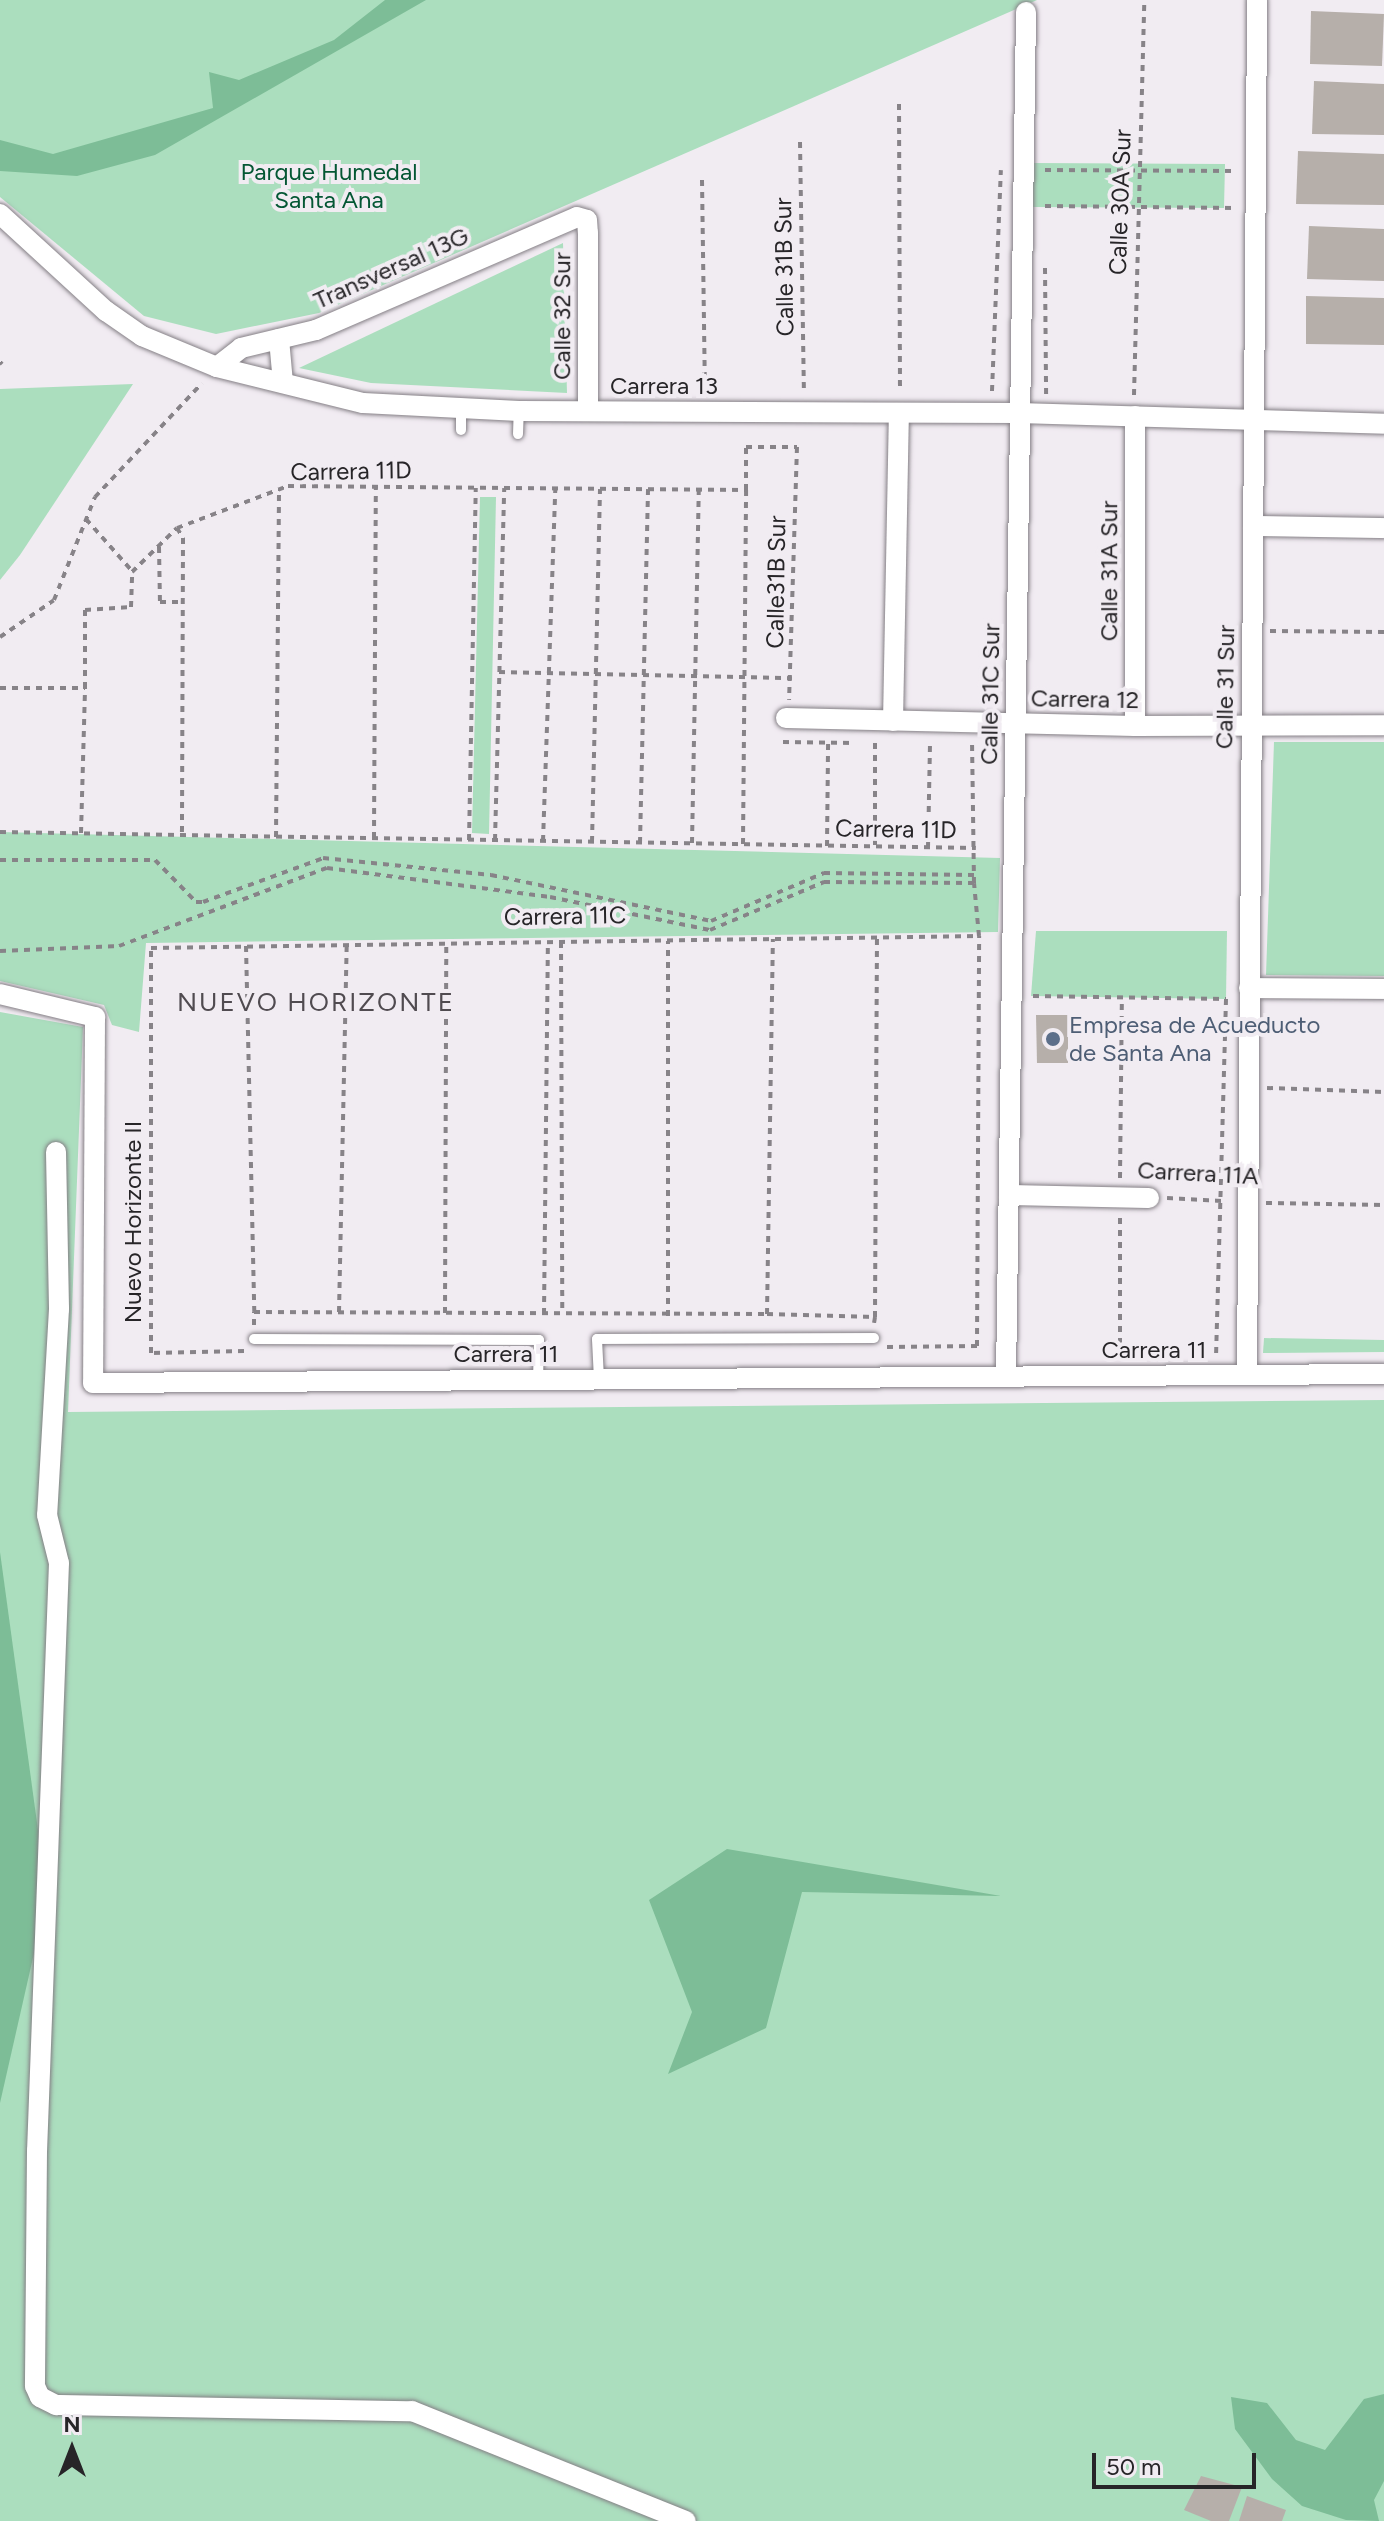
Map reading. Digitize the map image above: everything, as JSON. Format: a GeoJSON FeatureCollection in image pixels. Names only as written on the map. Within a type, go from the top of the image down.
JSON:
{"type":"FeatureCollection","features":[{"type":"Feature","properties":{"kind":"street","name":"Calle 31 Sur"},"geometry":{"type":"LineString","coordinates":[[1247,1375],[1257,0]]}},
{"type":"Feature","properties":{"kind":"street","name":"Calle 31C Sur"},"geometry":{"type":"LineString","coordinates":[[1006,1377],[1026,12]]}},
{"type":"Feature","properties":{"kind":"street","name":"Carrera 13"},"geometry":{"type":"LineString","coordinates":[[0,214],[106,311],[161,345],[217,367],[363,403],[461,420],[519,411],[1020,413],[1134,410],[1384,424]]}},
{"type":"Feature","properties":{"kind":"street","name":"Transversal 13G"},"geometry":{"type":"LineString","coordinates":[[217,367],[241,348],[316,330],[561,221],[587,220]]}},
{"type":"Feature","properties":{"kind":"street","name":"Calle 32 Sur"},"geometry":{"type":"LineString","coordinates":[[587,220],[588,411]]}},
{"type":"Feature","properties":{"kind":"street"},"geometry":{"type":"LineString","coordinates":[[279,339],[283,383]]}},
{"type":"Feature","properties":{"kind":"street","name":"Calle 31A Sur"},"geometry":{"type":"LineString","coordinates":[[1134,410],[1135,726]]}},
{"type":"Feature","properties":{"kind":"street"},"geometry":{"type":"LineString","coordinates":[[893,721],[899,413]]}},
{"type":"Feature","properties":{"kind":"street"},"geometry":{"type":"LineString","coordinates":[[1253,526],[1384,528]]}},
{"type":"Feature","properties":{"kind":"street","name":"Carrera 12"},"geometry":{"type":"LineString","coordinates":[[786,718],[1016,725],[1384,725]]}},
{"type":"Feature","properties":{"kind":"street"},"geometry":{"type":"LineString","coordinates":[[1249,988],[1384,989]]}},
{"type":"Feature","properties":{"kind":"street","name":"Carrera 11"},"geometry":{"type":"LineString","coordinates":[[0,994],[95,1017],[93,1383],[1384,1374]]}},
{"type":"Feature","properties":{"kind":"street"},"geometry":{"type":"LineString","coordinates":[[56,1152],[59,1309],[47,1515],[59,1563],[37,2151],[35,2386],[40,2397],[56,2405],[412,2411],[686,2521]]}},
{"type":"Feature","properties":{"kind":"street","name":"Carrera 11A"},"geometry":{"type":"LineString","coordinates":[[1009,1195],[1149,1198]]}},
{"type":"Feature","properties":{"kind":"lane"},"geometry":{"type":"LineString","coordinates":[[518,434],[519,411]]}},
{"type":"Feature","properties":{"kind":"lane"},"geometry":{"type":"LineString","coordinates":[[599,1379],[597,1339],[874,1338]]}},
{"type":"Feature","properties":{"kind":"lane"},"geometry":{"type":"LineString","coordinates":[[254,1339],[539,1340],[538,1380]]}},
{"type":"Feature","properties":{"kind":"path","name":"Calle 30A Sur"},"geometry":{"type":"LineString","coordinates":[[1134,410],[1144,0]]}},
{"type":"Feature","properties":{"kind":"path"},"geometry":{"type":"LineString","coordinates":[[899,104],[900,391]]}},
{"type":"Feature","properties":{"kind":"path","name":"Calle 31B Sur"},"geometry":{"type":"LineString","coordinates":[[800,142],[804,391]]}},
{"type":"Feature","properties":{"kind":"path"},"geometry":{"type":"LineString","coordinates":[[994,391],[1001,158]]}},
{"type":"Feature","properties":{"kind":"path"},"geometry":{"type":"LineString","coordinates":[[1045,170],[1237,171]]}},
{"type":"Feature","properties":{"kind":"path"},"geometry":{"type":"LineString","coordinates":[[702,180],[705,391]]}},
{"type":"Feature","properties":{"kind":"path"},"geometry":{"type":"LineString","coordinates":[[1045,206],[1235,208]]}},
{"type":"Feature","properties":{"kind":"path"},"geometry":{"type":"LineString","coordinates":[[0,637],[54,600],[95,497],[217,367]]}},
{"type":"Feature","properties":{"kind":"path","name":"Calle31B Sur"},"geometry":{"type":"LineString","coordinates":[[746,490],[746,447],[797,447],[792,678],[786,718]]}},
{"type":"Feature","properties":{"kind":"path"},"geometry":{"type":"LineString","coordinates":[[374,838],[376,487]]}},
{"type":"Feature","properties":{"kind":"path","name":"Carrera 11D"},"geometry":{"type":"LineString","coordinates":[[132,572],[177,528],[279,490],[376,487],[746,490]]}},
{"type":"Feature","properties":{"kind":"path"},"geometry":{"type":"LineString","coordinates":[[469,840],[476,488]]}},
{"type":"Feature","properties":{"kind":"path"},"geometry":{"type":"LineString","coordinates":[[495,840],[504,488]]}},
{"type":"Feature","properties":{"kind":"path"},"geometry":{"type":"LineString","coordinates":[[543,841],[555,489]]}},
{"type":"Feature","properties":{"kind":"path"},"geometry":{"type":"LineString","coordinates":[[592,842],[600,489]]}},
{"type":"Feature","properties":{"kind":"path"},"geometry":{"type":"LineString","coordinates":[[640,843],[648,489]]}},
{"type":"Feature","properties":{"kind":"path"},"geometry":{"type":"LineString","coordinates":[[276,837],[279,490]]}},
{"type":"Feature","properties":{"kind":"path"},"geometry":{"type":"LineString","coordinates":[[692,844],[699,490]]}},
{"type":"Feature","properties":{"kind":"path"},"geometry":{"type":"LineString","coordinates":[[743,844],[746,490]]}},
{"type":"Feature","properties":{"kind":"path"},"geometry":{"type":"LineString","coordinates":[[81,833],[85,610],[131,607],[132,572],[86,519]]}},
{"type":"Feature","properties":{"kind":"path"},"geometry":{"type":"LineString","coordinates":[[177,528],[183,538],[182,835]]}},
{"type":"Feature","properties":{"kind":"path"},"geometry":{"type":"LineString","coordinates":[[159,546],[160,602],[183,602]]}},
{"type":"Feature","properties":{"kind":"path"},"geometry":{"type":"LineString","coordinates":[[1252,631],[1384,632]]}},
{"type":"Feature","properties":{"kind":"path"},"geometry":{"type":"LineString","coordinates":[[499,672],[792,678]]}},
{"type":"Feature","properties":{"kind":"path"},"geometry":{"type":"LineString","coordinates":[[0,688],[85,688]]}},
{"type":"Feature","properties":{"kind":"path"},"geometry":{"type":"LineString","coordinates":[[827,846],[828,743]]}},
{"type":"Feature","properties":{"kind":"path"},"geometry":{"type":"LineString","coordinates":[[875,743],[875,847]]}},
{"type":"Feature","properties":{"kind":"path"},"geometry":{"type":"LineString","coordinates":[[928,848],[930,743]]}},
{"type":"Feature","properties":{"kind":"path"},"geometry":{"type":"LineString","coordinates":[[877,938],[874,1338],[880,1347],[977,1346],[979,936],[974,883],[974,743]]}},
{"type":"Feature","properties":{"kind":"path","name":"Carrera 11D"},"geometry":{"type":"LineString","coordinates":[[0,832],[976,848]]}},
{"type":"Feature","properties":{"kind":"path"},"geometry":{"type":"LineString","coordinates":[[0,860],[155,860],[196,902],[203,902],[323,858],[491,875],[711,921],[824,873],[974,875]]}},
{"type":"Feature","properties":{"kind":"path"},"geometry":{"type":"LineString","coordinates":[[0,951],[119,946],[327,868],[550,897],[710,930],[824,882],[974,883]]}},
{"type":"Feature","properties":{"kind":"path","name":"Carrera 11C"},"geometry":{"type":"LineString","coordinates":[[151,948],[979,936]]}},
{"type":"Feature","properties":{"kind":"path"},"geometry":{"type":"LineString","coordinates":[[767,1314],[773,939]]}},
{"type":"Feature","properties":{"kind":"path"},"geometry":{"type":"LineString","coordinates":[[668,941],[668,1316]]}},
{"type":"Feature","properties":{"kind":"path"},"geometry":{"type":"LineString","coordinates":[[544,1314],[548,942]]}},
{"type":"Feature","properties":{"kind":"path"},"geometry":{"type":"LineString","coordinates":[[561,942],[562,1314]]}},
{"type":"Feature","properties":{"kind":"path"},"geometry":{"type":"LineString","coordinates":[[445,1313],[446,943]]}},
{"type":"Feature","properties":{"kind":"path"},"geometry":{"type":"LineString","coordinates":[[339,1312],[347,945]]}},
{"type":"Feature","properties":{"kind":"path"},"geometry":{"type":"LineString","coordinates":[[246,946],[254,1339]]}},
{"type":"Feature","properties":{"kind":"path","name":"Nuevo Horizonte II"},"geometry":{"type":"LineString","coordinates":[[151,948],[151,1353],[254,1350],[254,1339]]}},
{"type":"Feature","properties":{"kind":"path"},"geometry":{"type":"LineString","coordinates":[[1031,996],[1226,999],[1216,1364]]}},
{"type":"Feature","properties":{"kind":"path"},"geometry":{"type":"LineString","coordinates":[[1249,1088],[1384,1092]]}},
{"type":"Feature","properties":{"kind":"path","name":"Carrera 11A"},"geometry":{"type":"LineString","coordinates":[[1149,1198],[1384,1205]]}},
{"type":"Feature","properties":{"kind":"path"},"geometry":{"type":"LineString","coordinates":[[254,1312],[875,1317]]}},
{"type":"Feature","properties":{"kind":"green space","name":"Parque Humedal Santa Ana"},"geometry":{"type":"Polygon","coordinates":[[[0,0],[1037,0],[319,313],[216,334],[144,316],[0,197],[0,0]]]}},
{"type":"Feature","properties":{"kind":"green space"},"geometry":{"type":"Polygon","coordinates":[[[385,0],[426,0],[155,155],[77,176],[0,171],[0,140],[53,154],[213,108],[209,72],[239,80],[334,40],[385,0]]]}},
{"type":"Feature","properties":{"kind":"green space"},"geometry":{"type":"Polygon","coordinates":[[[1033,163],[1225,164],[1224,208],[1032,207],[1033,163]]]}},
{"type":"Feature","properties":{"kind":"green space"},"geometry":{"type":"Polygon","coordinates":[[[563,243],[567,393],[371,383],[299,368],[563,243]]]}},
{"type":"Feature","properties":{"kind":"green space"},"geometry":{"type":"Polygon","coordinates":[[[133,384],[20,555],[0,580],[0,389],[133,384]]]}},
{"type":"Feature","properties":{"kind":"green space"},"geometry":{"type":"Polygon","coordinates":[[[480,497],[496,497],[489,834],[472,833],[480,497]]]}},
{"type":"Feature","properties":{"kind":"green space"},"geometry":{"type":"Polygon","coordinates":[[[1274,742],[1384,742],[1384,976],[1266,975],[1274,742]]]}},
{"type":"Feature","properties":{"kind":"green space"},"geometry":{"type":"Polygon","coordinates":[[[0,832],[1000,858],[998,932],[146,943],[139,1032],[112,1025],[104,1005],[0,981],[0,832]]]}},
{"type":"Feature","properties":{"kind":"green space"},"geometry":{"type":"Polygon","coordinates":[[[1036,931],[1227,931],[1226,999],[1031,996],[1036,931]]]}},
{"type":"Feature","properties":{"kind":"green space"},"geometry":{"type":"Polygon","coordinates":[[[0,1012],[83,1027],[68,1412],[1384,1400],[1384,2521],[0,2521],[0,1012]]]}},
{"type":"Feature","properties":{"kind":"green space"},"geometry":{"type":"Polygon","coordinates":[[[1264,1338],[1384,1340],[1384,1352],[1263,1353],[1264,1338]]]}},
{"type":"Feature","properties":{"kind":"green space"},"geometry":{"type":"Polygon","coordinates":[[[0,1552],[47,1896],[0,2103],[0,1552]]]}},
{"type":"Feature","properties":{"kind":"green space"},"geometry":{"type":"Polygon","coordinates":[[[727,1849],[1001,1896],[802,1892],[766,2028],[668,2074],[692,2012],[649,1900],[727,1849]]]}},
{"type":"Feature","properties":{"kind":"green space"},"geometry":{"type":"Polygon","coordinates":[[[1384,2394],[1384,2481],[1374,2500],[1379,2521],[1346,2520],[1302,2506],[1272,2479],[1235,2429],[1231,2397],[1267,2403],[1296,2440],[1325,2450],[1364,2399],[1384,2394]]]}},
{"type":"Feature","properties":{"kind":"building"},"geometry":{"type":"Polygon","coordinates":[[[1311,11],[1384,14],[1382,66],[1310,64],[1311,11]]]}},
{"type":"Feature","properties":{"kind":"building"},"geometry":{"type":"Polygon","coordinates":[[[1314,81],[1384,84],[1384,135],[1312,134],[1314,81]]]}},
{"type":"Feature","properties":{"kind":"building"},"geometry":{"type":"Polygon","coordinates":[[[1298,151],[1384,154],[1384,205],[1296,204],[1298,151]]]}},
{"type":"Feature","properties":{"kind":"building"},"geometry":{"type":"Polygon","coordinates":[[[1309,226],[1384,229],[1384,281],[1307,279],[1309,226]]]}},
{"type":"Feature","properties":{"kind":"building"},"geometry":{"type":"Polygon","coordinates":[[[1306,296],[1384,298],[1384,345],[1306,344],[1306,296]]]}},
{"type":"Feature","properties":{"kind":"building","name":"Empresa de Acueducto de Santa Ana"},"geometry":{"type":"Polygon","coordinates":[[[1036,1015],[1068,1015],[1068,1063],[1037,1063],[1036,1015]]]}},
{"type":"Feature","properties":{"kind":"building"},"geometry":{"type":"Polygon","coordinates":[[[1201,2476],[1242,2487],[1229,2521],[1211,2521],[1184,2510],[1201,2476]]]}},
{"type":"Feature","properties":{"kind":"building"},"geometry":{"type":"Polygon","coordinates":[[[1247,2496],[1286,2510],[1282,2521],[1239,2521],[1247,2496]]]}},
{"type":"Feature","properties":{"kind":"place","name":"Empresa de Acueducto de Santa Ana"},"geometry":{"type":"Point","coordinates":[1053,1039]}},
{"type":"Feature","properties":{"kind":"district","name":"NUEVO HORIZONTE"},"geometry":{"type":"Point","coordinates":[316,1003]}}]}
